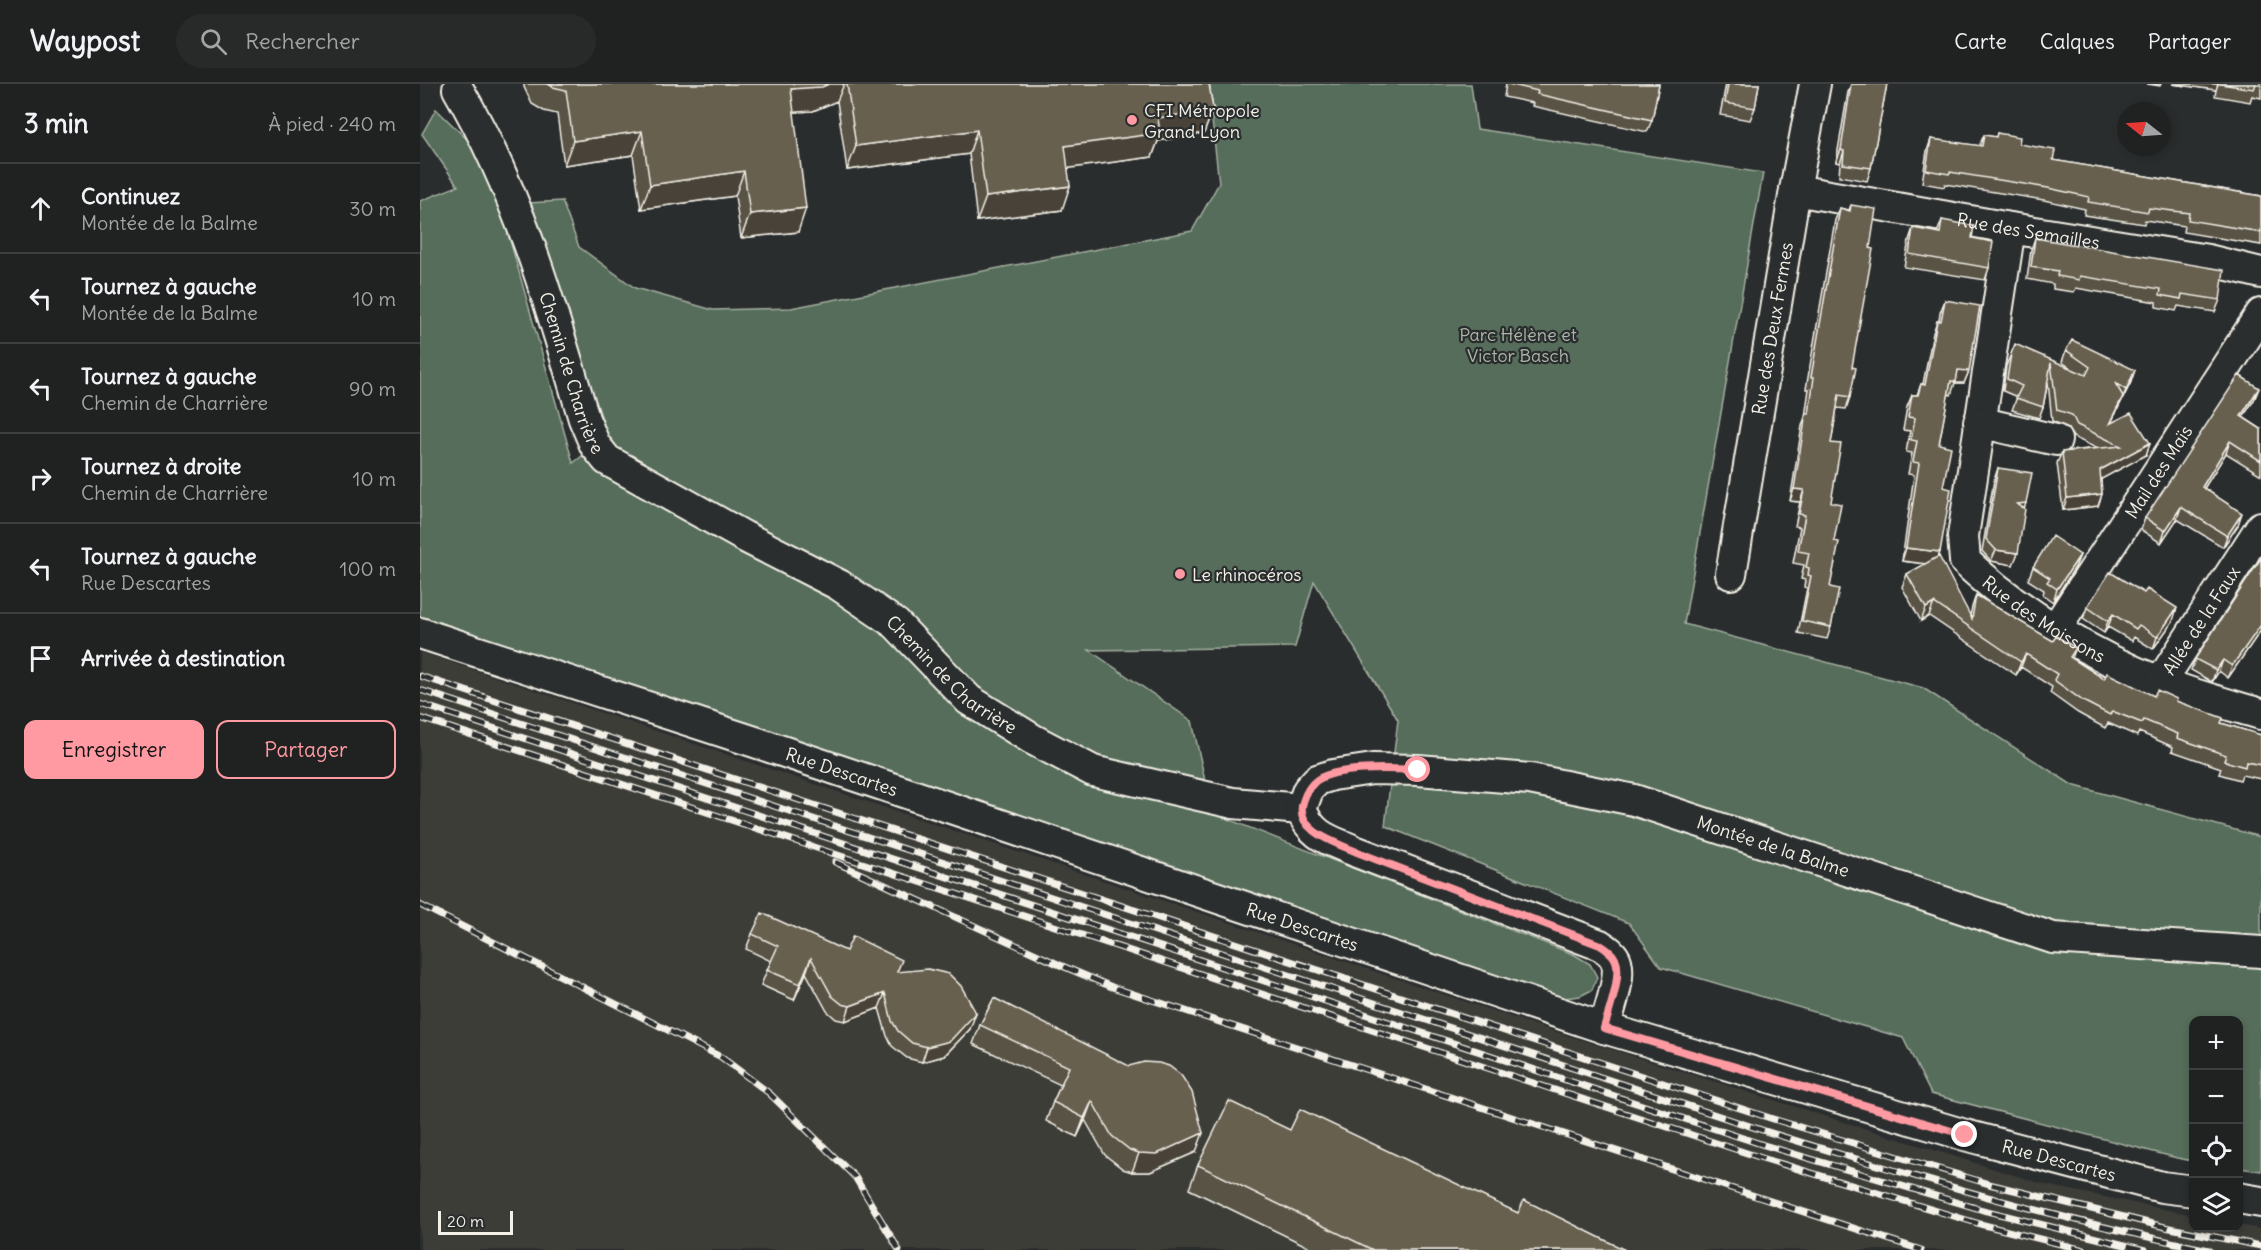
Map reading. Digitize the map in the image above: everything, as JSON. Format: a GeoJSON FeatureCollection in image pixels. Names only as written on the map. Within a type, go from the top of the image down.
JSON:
{"type":"FeatureCollection","features":[{"type":"Feature","properties":{"kind":"street","name":"Rue des Deux Fermes"},"geometry":{"type":"LineString","coordinates":[[1731,574],[1795,190],[1815,84]]}},
{"type":"Feature","properties":{"kind":"street","name":"Chemin de Charrière"},"geometry":{"type":"LineString","coordinates":[[452,86],[475,118],[532,248],[584,419],[595,445],[607,460],[745,537],[840,585],[896,624],[969,700],[1032,739],[1093,771],[1233,803],[1301,809]]}},
{"type":"Feature","properties":{"kind":"street","name":"Rue des Semailles"},"geometry":{"type":"LineString","coordinates":[[1795,190],[2208,260],[2261,273]]}},
{"type":"Feature","properties":{"kind":"street","name":"Rue des Moissons"},"geometry":{"type":"LineString","coordinates":[[2010,228],[1963,536],[1965,561],[1981,577],[2055,630],[2089,650],[2160,682],[2261,714]]}},
{"type":"Feature","properties":{"kind":"street","name":"Mail des Maïs"},"geometry":{"type":"LineString","coordinates":[[2055,630],[2261,314]]}},
{"type":"Feature","properties":{"kind":"street"},"geometry":{"type":"LineString","coordinates":[[1979,422],[2055,440]]}},
{"type":"Feature","properties":{"kind":"street","name":"Allée de la Faux"},"geometry":{"type":"LineString","coordinates":[[2160,682],[2261,527]]}},
{"type":"Feature","properties":{"kind":"street","name":"Rue Descartes"},"geometry":{"type":"LineString","coordinates":[[420,633],[766,745],[1604,1028],[1965,1135],[2162,1186],[2189,1190]]}},
{"type":"Feature","properties":{"kind":"street","name":"Montée de la Balme"},"geometry":{"type":"LineString","coordinates":[[1301,809],[1308,790],[1317,780],[1333,775],[1373,769],[1418,770],[1530,779],[1634,800],[2053,938],[2261,952]]}},
{"type":"Feature","properties":{"kind":"street"},"geometry":{"type":"LineString","coordinates":[[1301,809],[1307,824],[1317,834],[1347,848],[1600,945],[1613,955],[1618,968],[1604,1028]]}},
{"type":"Feature","properties":{"kind":"street"},"geometry":{"type":"LineString","coordinates":[[2243,1199],[2261,1202]]}},
{"type":"Feature","properties":{"kind":"shaded area"},"geometry":{"type":"Polygon","coordinates":[[[420,652],[1556,1032],[2046,1185],[2189,1214],[2189,1232],[2243,1232],[2243,1226],[2261,1229],[2261,1250],[420,1250],[420,652]]]}},
{"type":"Feature","properties":{"kind":"green space","name":"Parc Hélène et Victor Basch"},"geometry":{"type":"Polygon","coordinates":[[[1208,84],[1471,84],[1477,129],[1763,173],[1684,624],[1923,688],[2072,785],[2261,837],[2261,1171],[2243,1169],[2243,1016],[2189,1016],[2189,1160],[2177,1158],[1931,1094],[1903,1038],[1661,967],[1629,923],[1385,826],[1398,720],[1314,581],[1295,647],[1089,650],[1192,721],[1212,813],[1575,955],[1590,964],[1597,977],[1592,990],[1580,996],[1558,999],[420,623],[420,201],[458,186],[422,134],[436,109],[481,153],[500,205],[573,463],[608,436],[528,203],[562,201],[579,247],[635,288],[713,310],[791,308],[1192,231],[1219,183],[1208,84]]]}},
{"type":"Feature","properties":{"kind":"building"},"geometry":{"type":"Polygon","coordinates":[[[548,84],[829,84],[822,87],[791,89],[806,208],[750,214],[744,171],[650,185],[642,131],[573,141],[566,90],[548,84]]]}},
{"type":"Feature","properties":{"kind":"building"},"geometry":{"type":"Polygon","coordinates":[[[847,84],[1209,84],[1213,109],[1158,118],[1160,133],[1065,146],[1070,186],[986,197],[977,130],[856,146],[847,84]]]}},
{"type":"Feature","properties":{"kind":"building"},"geometry":{"type":"Polygon","coordinates":[[[1508,84],[1659,84],[1652,120],[1537,94],[1538,91],[1508,84]]]}},
{"type":"Feature","properties":{"kind":"building"},"geometry":{"type":"Polygon","coordinates":[[[1728,84],[1759,84],[1755,108],[1725,103],[1728,84]]]}},
{"type":"Feature","properties":{"kind":"building"},"geometry":{"type":"Polygon","coordinates":[[[1851,84],[1887,84],[1871,168],[1843,164],[1844,151],[1841,150],[1851,84]]]}},
{"type":"Feature","properties":{"kind":"building"},"geometry":{"type":"Polygon","coordinates":[[[2220,84],[2256,84],[2254,89],[2220,84]]]}},
{"type":"Feature","properties":{"kind":"building"},"geometry":{"type":"Polygon","coordinates":[[[1997,133],[2020,137],[2019,144],[2055,150],[2053,160],[2261,196],[2261,232],[2188,220],[2189,213],[2149,208],[2148,212],[2088,202],[2089,197],[2048,188],[1926,170],[1931,139],[1982,146],[1984,135],[1996,137],[1997,133]]]}},
{"type":"Feature","properties":{"kind":"building"},"geometry":{"type":"Polygon","coordinates":[[[1851,205],[1876,209],[1870,248],[1873,249],[1852,367],[1856,368],[1850,397],[1839,395],[1831,443],[1841,444],[1831,502],[1841,504],[1834,541],[1839,542],[1830,587],[1839,589],[1831,627],[1802,621],[1811,576],[1808,575],[1809,568],[1806,567],[1809,553],[1798,551],[1805,515],[1799,514],[1804,490],[1794,489],[1806,414],[1809,414],[1814,377],[1811,377],[1840,208],[1850,211],[1851,205]]]}},
{"type":"Feature","properties":{"kind":"building"},"geometry":{"type":"Polygon","coordinates":[[[1942,220],[1974,226],[1972,238],[1993,242],[1989,268],[1909,254],[1913,228],[1940,233],[1942,220]]]}},
{"type":"Feature","properties":{"kind":"building"},"geometry":{"type":"Polygon","coordinates":[[[2035,238],[2224,270],[2220,300],[2182,294],[2181,299],[2160,295],[2161,289],[2080,276],[2079,280],[2057,276],[2058,271],[2031,267],[2035,238]]]}},
{"type":"Feature","properties":{"kind":"building"},"geometry":{"type":"Polygon","coordinates":[[[1945,300],[1980,306],[1969,371],[1958,370],[1956,382],[1951,381],[1939,444],[1951,447],[1943,487],[1951,489],[1940,552],[1906,548],[1919,463],[1913,462],[1917,441],[1911,440],[1915,418],[1908,417],[1912,395],[1918,395],[1921,384],[1925,385],[1937,321],[1941,321],[1945,300]]]}},
{"type":"Feature","properties":{"kind":"building"},"geometry":{"type":"Polygon","coordinates":[[[2072,340],[2135,370],[2126,390],[2115,383],[2123,396],[2109,424],[2131,413],[2150,443],[2100,470],[2102,494],[2067,498],[2062,452],[2121,446],[2077,425],[2072,415],[2057,410],[2051,363],[2043,407],[2016,398],[2022,386],[2007,379],[2015,344],[2086,375],[2090,367],[2066,350],[2072,340]]]}},
{"type":"Feature","properties":{"kind":"building"},"geometry":{"type":"Polygon","coordinates":[[[2239,375],[2259,388],[2241,416],[2261,429],[2261,461],[2230,441],[2202,487],[2242,513],[2227,536],[2181,507],[2165,531],[2145,518],[2239,375]]]}},
{"type":"Feature","properties":{"kind":"building"},"geometry":{"type":"Polygon","coordinates":[[[1998,468],[2032,473],[2026,503],[2017,504],[2025,509],[2018,553],[1996,550],[1986,539],[1998,468]]]}},
{"type":"Feature","properties":{"kind":"building"},"geometry":{"type":"Polygon","coordinates":[[[2052,536],[2080,555],[2057,589],[2047,582],[2050,578],[2033,567],[2052,536]]]}},
{"type":"Feature","properties":{"kind":"building"},"geometry":{"type":"Polygon","coordinates":[[[1939,556],[1972,619],[1976,595],[2053,641],[2056,636],[2076,648],[2070,657],[2104,679],[2107,673],[2154,696],[2157,690],[2177,699],[2176,701],[2223,718],[2221,723],[2261,735],[2261,765],[2246,762],[2245,767],[2224,761],[2226,755],[2177,738],[2178,734],[2144,720],[2142,723],[2112,711],[2110,715],[2083,701],[2054,680],[2057,674],[2026,654],[2021,662],[1934,603],[1926,608],[1907,574],[1939,556]]]}},
{"type":"Feature","properties":{"kind":"building"},"geometry":{"type":"Polygon","coordinates":[[[2261,558],[2261,625],[2232,666],[2223,660],[2216,670],[2195,659],[2261,558]]]}},
{"type":"Feature","properties":{"kind":"building"},"geometry":{"type":"Polygon","coordinates":[[[2110,572],[2144,593],[2147,589],[2177,608],[2157,637],[2139,625],[2136,629],[2113,614],[2108,621],[2087,607],[2110,572]]]}},
{"type":"Feature","properties":{"kind":"building"},"geometry":{"type":"Polygon","coordinates":[[[762,913],[846,951],[853,936],[902,960],[897,972],[928,969],[949,974],[961,986],[976,1013],[950,1041],[927,1047],[912,1043],[898,1031],[892,1021],[885,993],[850,1006],[842,1004],[832,996],[811,958],[800,984],[767,970],[778,946],[752,934],[762,913]]]}},
{"type":"Feature","properties":{"kind":"building"},"geometry":{"type":"Polygon","coordinates":[[[994,998],[1129,1066],[1144,1062],[1169,1066],[1181,1075],[1192,1092],[1203,1133],[1157,1154],[1139,1153],[1130,1150],[1112,1136],[1092,1101],[1084,1118],[1053,1102],[1069,1067],[980,1025],[994,998]]]}},
{"type":"Feature","properties":{"kind":"building"},"geometry":{"type":"Polygon","coordinates":[[[1229,1101],[1290,1130],[1300,1109],[1518,1213],[1524,1200],[1625,1250],[1373,1250],[1198,1165],[1229,1101]]]}},
{"type":"Feature","properties":{"kind":"railway"},"geometry":{"type":"LineString","coordinates":[[420,676],[1773,1119],[1989,1184],[2165,1227],[2261,1246]]}},
{"type":"Feature","properties":{"kind":"railway"},"geometry":{"type":"LineString","coordinates":[[420,690],[1768,1132],[1987,1197],[2209,1250]]}},
{"type":"Feature","properties":{"kind":"railway"},"geometry":{"type":"LineString","coordinates":[[420,704],[1764,1145],[1983,1210],[2145,1250]]}},
{"type":"Feature","properties":{"kind":"railway"},"geometry":{"type":"LineString","coordinates":[[420,718],[1762,1158],[1980,1224],[2084,1250]]}},
{"type":"Feature","properties":{"kind":"railway"},"geometry":{"type":"LineString","coordinates":[[835,862],[1112,987],[1921,1250]]}},
{"type":"Feature","properties":{"kind":"railway"},"geometry":{"type":"LineString","coordinates":[[420,905],[721,1057],[769,1093],[855,1177],[899,1250]]}},
{"type":"Feature","properties":{"kind":"place","name":"CFI Métropole Grand Lyon"},"geometry":{"type":"Point","coordinates":[1132,120]}},
{"type":"Feature","properties":{"kind":"place","name":"Le rhinocéros"},"geometry":{"type":"Point","coordinates":[1180,574]}},
{"type":"Feature","properties":{"kind":"route"},"geometry":{"type":"LineString","coordinates":[[1418,770],[1373,769],[1333,775],[1317,780],[1303,800],[1301,809],[1307,824],[1317,834],[1357,852],[1600,945],[1613,955],[1617,962],[1618,974],[1604,1028],[1965,1135]]}}]}
